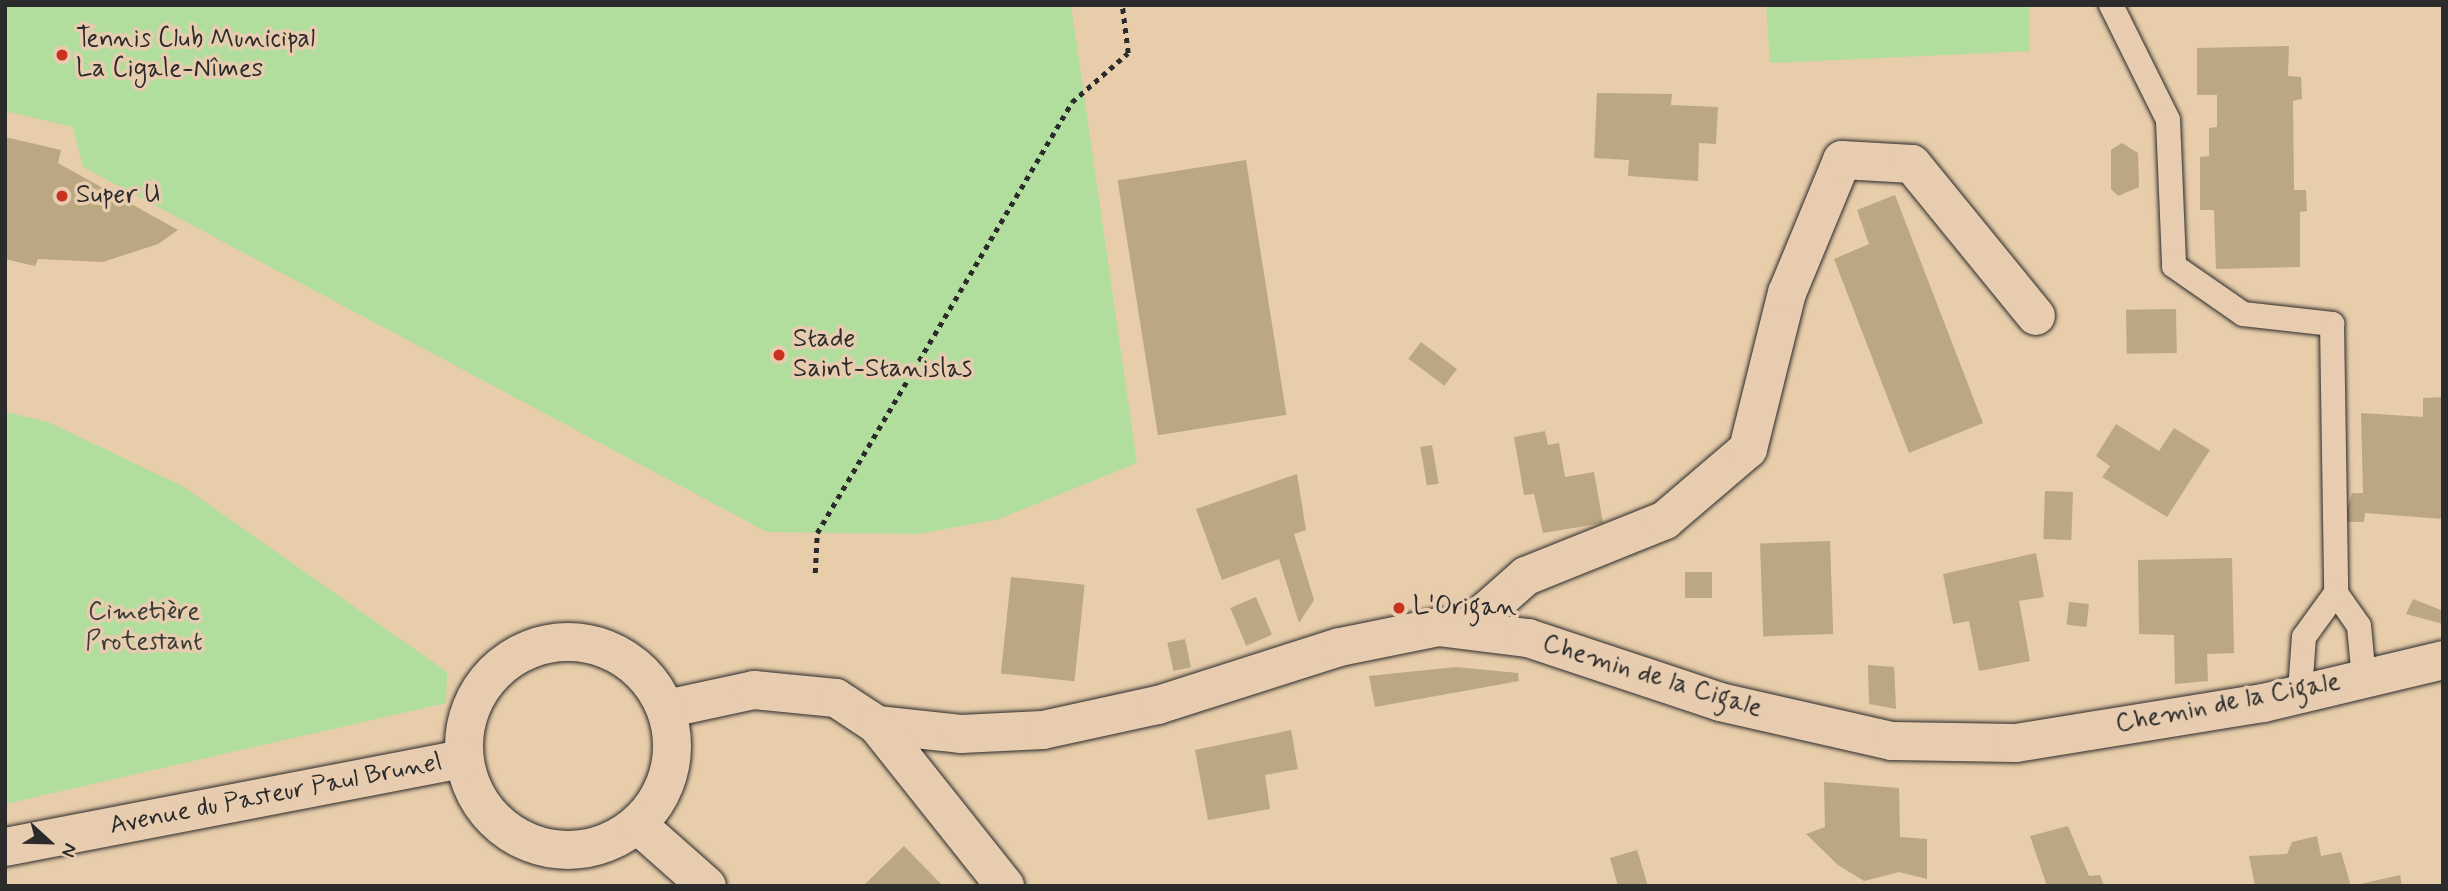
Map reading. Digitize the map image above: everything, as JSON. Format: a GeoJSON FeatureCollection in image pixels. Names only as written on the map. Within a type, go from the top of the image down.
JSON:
{"type":"FeatureCollection","features":[{"type":"Feature","properties":{"kind":"street"},"geometry":{"type":"LineString","coordinates":[[1466,629],[1526,576],[1665,520],[1748,449],[1787,293],[1842,160],[1912,164],[2036,316]]}},
{"type":"Feature","properties":{"kind":"street","name":"Chemin de la Cigale"},"geometry":{"type":"LineString","coordinates":[[666,709],[754,690],[836,698],[877,725],[961,734],[1043,730],[1158,705],[1340,647],[1438,627],[1528,638],[1720,702],[1892,741],[2016,743],[2364,679],[2443,660]]}},
{"type":"Feature","properties":{"kind":"street"},"geometry":{"type":"LineString","coordinates":[[578,642],[611,650],[635,664],[666,709],[673,740],[670,771],[638,825],[611,842],[547,849],[516,837],[490,817],[472,790],[464,759],[464,728],[491,674],[545,643],[578,642]]}},
{"type":"Feature","properties":{"kind":"street"},"geometry":{"type":"LineString","coordinates":[[877,725],[1005,886]]}},
{"type":"Feature","properties":{"kind":"street","name":"Avenue du Pasteur Paul Brunel"},"geometry":{"type":"LineString","coordinates":[[5,847],[464,759]]}},
{"type":"Feature","properties":{"kind":"street"},"geometry":{"type":"LineString","coordinates":[[638,825],[707,886]]}},
{"type":"Feature","properties":{"kind":"lane"},"geometry":{"type":"LineString","coordinates":[[2111,5],[2168,120],[2174,266],[2243,314],[2332,324],[2336,593],[2359,626],[2364,679]]}},
{"type":"Feature","properties":{"kind":"lane"},"geometry":{"type":"LineString","coordinates":[[2300,691],[2304,637],[2336,593]]}},
{"type":"Feature","properties":{"kind":"path"},"geometry":{"type":"LineString","coordinates":[[815,573],[817,533],[1072,102],[1128,53],[1122,5]]}},
{"type":"Feature","properties":{"kind":"green space","name":"Stade Saint-Stanislas"},"geometry":{"type":"Polygon","coordinates":[[[5,5],[1071,5],[1137,463],[999,519],[918,534],[767,532],[83,167],[73,127],[5,111],[5,5]]]}},
{"type":"Feature","properties":{"kind":"green space"},"geometry":{"type":"Polygon","coordinates":[[[1766,5],[2029,5],[2030,51],[1770,63],[1766,5]]]}},
{"type":"Feature","properties":{"kind":"green space","name":"Cimetière Protestant"},"geometry":{"type":"Polygon","coordinates":[[[5,412],[48,422],[184,487],[447,672],[446,703],[5,804],[5,412]]]}},
{"type":"Feature","properties":{"kind":"building"},"geometry":{"type":"Polygon","coordinates":[[[2289,46],[2288,76],[2301,77],[2302,99],[2293,101],[2294,190],[2306,190],[2307,211],[2300,212],[2300,267],[2216,269],[2214,210],[2200,210],[2200,157],[2209,156],[2209,128],[2217,127],[2217,95],[2197,95],[2197,48],[2289,46]]]}},
{"type":"Feature","properties":{"kind":"building"},"geometry":{"type":"Polygon","coordinates":[[[1597,93],[1672,94],[1671,105],[1718,107],[1716,144],[1699,143],[1698,181],[1628,176],[1629,160],[1594,158],[1597,93]]]}},
{"type":"Feature","properties":{"kind":"building","name":"Super U"},"geometry":{"type":"Polygon","coordinates":[[[5,137],[61,150],[58,163],[178,230],[158,244],[103,262],[38,259],[35,266],[5,259],[5,137]]]}},
{"type":"Feature","properties":{"kind":"building"},"geometry":{"type":"Polygon","coordinates":[[[2122,143],[2138,153],[2139,187],[2118,196],[2111,189],[2111,150],[2122,143]]]}},
{"type":"Feature","properties":{"kind":"building"},"geometry":{"type":"Polygon","coordinates":[[[1246,160],[1286,415],[1158,435],[1118,180],[1246,160]]]}},
{"type":"Feature","properties":{"kind":"building"},"geometry":{"type":"Polygon","coordinates":[[[1895,195],[1983,423],[1909,453],[1834,259],[1869,244],[1857,210],[1895,195]]]}},
{"type":"Feature","properties":{"kind":"building"},"geometry":{"type":"Polygon","coordinates":[[[2176,309],[2177,353],[2127,354],[2126,310],[2176,309]]]}},
{"type":"Feature","properties":{"kind":"building"},"geometry":{"type":"Polygon","coordinates":[[[1421,342],[1457,369],[1444,386],[1408,359],[1421,342]]]}},
{"type":"Feature","properties":{"kind":"building"},"geometry":{"type":"Polygon","coordinates":[[[2443,397],[2443,519],[2365,513],[2364,522],[2343,522],[2352,493],[2363,493],[2361,413],[2423,417],[2423,398],[2443,397]]]}},
{"type":"Feature","properties":{"kind":"building"},"geometry":{"type":"Polygon","coordinates":[[[2116,424],[2159,451],[2174,428],[2210,450],[2167,517],[2102,477],[2110,466],[2096,456],[2116,424]]]}},
{"type":"Feature","properties":{"kind":"building"},"geometry":{"type":"Polygon","coordinates":[[[1545,431],[1548,445],[1559,443],[1565,477],[1594,472],[1603,523],[1543,533],[1534,494],[1524,495],[1514,437],[1545,431]]]}},
{"type":"Feature","properties":{"kind":"building"},"geometry":{"type":"Polygon","coordinates":[[[1432,445],[1439,483],[1427,485],[1420,447],[1432,445]]]}},
{"type":"Feature","properties":{"kind":"building"},"geometry":{"type":"Polygon","coordinates":[[[1297,474],[1306,530],[1294,534],[1314,600],[1299,623],[1279,559],[1222,580],[1196,509],[1297,474]]]}},
{"type":"Feature","properties":{"kind":"building"},"geometry":{"type":"Polygon","coordinates":[[[2045,491],[2073,492],[2071,540],[2043,539],[2045,491]]]}},
{"type":"Feature","properties":{"kind":"building"},"geometry":{"type":"Polygon","coordinates":[[[1830,541],[1833,634],[1763,636],[1760,543],[1830,541]]]}},
{"type":"Feature","properties":{"kind":"building"},"geometry":{"type":"Polygon","coordinates":[[[2036,553],[2044,597],[2019,601],[2030,661],[1979,671],[1969,621],[1953,624],[1943,574],[2036,553]]]}},
{"type":"Feature","properties":{"kind":"building"},"geometry":{"type":"Polygon","coordinates":[[[2232,558],[2234,653],[2207,654],[2208,681],[2175,684],[2174,635],[2139,634],[2138,560],[2232,558]]]}},
{"type":"Feature","properties":{"kind":"building"},"geometry":{"type":"Polygon","coordinates":[[[1685,572],[1712,572],[1712,598],[1685,598],[1685,572]]]}},
{"type":"Feature","properties":{"kind":"building"},"geometry":{"type":"Polygon","coordinates":[[[1011,577],[1085,585],[1074,681],[1001,673],[1011,577]]]}},
{"type":"Feature","properties":{"kind":"building"},"geometry":{"type":"Polygon","coordinates":[[[1256,597],[1272,635],[1246,646],[1230,608],[1256,597]]]}},
{"type":"Feature","properties":{"kind":"building"},"geometry":{"type":"Polygon","coordinates":[[[2413,599],[2441,610],[2443,624],[2406,614],[2413,599]]]}},
{"type":"Feature","properties":{"kind":"building"},"geometry":{"type":"Polygon","coordinates":[[[2069,602],[2089,604],[2086,627],[2067,625],[2069,602]]]}},
{"type":"Feature","properties":{"kind":"building"},"geometry":{"type":"Polygon","coordinates":[[[1185,639],[1191,667],[1173,671],[1167,643],[1185,639]]]}},
{"type":"Feature","properties":{"kind":"building"},"geometry":{"type":"Polygon","coordinates":[[[1868,665],[1894,667],[1896,709],[1869,704],[1868,665]]]}},
{"type":"Feature","properties":{"kind":"building"},"geometry":{"type":"Polygon","coordinates":[[[1456,667],[1518,673],[1519,681],[1375,707],[1369,676],[1456,667]]]}},
{"type":"Feature","properties":{"kind":"building"},"geometry":{"type":"Polygon","coordinates":[[[1291,730],[1298,769],[1265,775],[1270,809],[1208,820],[1195,750],[1291,730]]]}},
{"type":"Feature","properties":{"kind":"building"},"geometry":{"type":"Polygon","coordinates":[[[1824,782],[1899,788],[1900,837],[1927,839],[1927,879],[1899,872],[1864,881],[1838,865],[1806,834],[1825,827],[1824,782]]]}},
{"type":"Feature","properties":{"kind":"building"},"geometry":{"type":"Polygon","coordinates":[[[2068,826],[2089,876],[2100,875],[2104,886],[2047,886],[2030,836],[2068,826]]]}},
{"type":"Feature","properties":{"kind":"building"},"geometry":{"type":"Polygon","coordinates":[[[2317,836],[2321,856],[2341,852],[2351,886],[2255,886],[2249,856],[2287,854],[2292,842],[2317,836]]]}},
{"type":"Feature","properties":{"kind":"building"},"geometry":{"type":"Polygon","coordinates":[[[904,846],[943,886],[863,886],[904,846]]]}},
{"type":"Feature","properties":{"kind":"building"},"geometry":{"type":"Polygon","coordinates":[[[1637,850],[1648,886],[1618,886],[1610,858],[1637,850]]]}},
{"type":"Feature","properties":{"kind":"building"},"geometry":{"type":"Polygon","coordinates":[[[2400,875],[2402,886],[2356,886],[2356,885],[2400,875]]]}},
{"type":"Feature","properties":{"kind":"place","name":"Tennis Club Municipal La Cigale-Nîmes"},"geometry":{"type":"Point","coordinates":[62,55]}},
{"type":"Feature","properties":{"kind":"place","name":"Super U"},"geometry":{"type":"Point","coordinates":[62,196]}},
{"type":"Feature","properties":{"kind":"place","name":"Stade Saint-Stanislas"},"geometry":{"type":"Point","coordinates":[779,355]}},
{"type":"Feature","properties":{"kind":"place","name":"L'Origan"},"geometry":{"type":"Point","coordinates":[1399,608]}}]}
